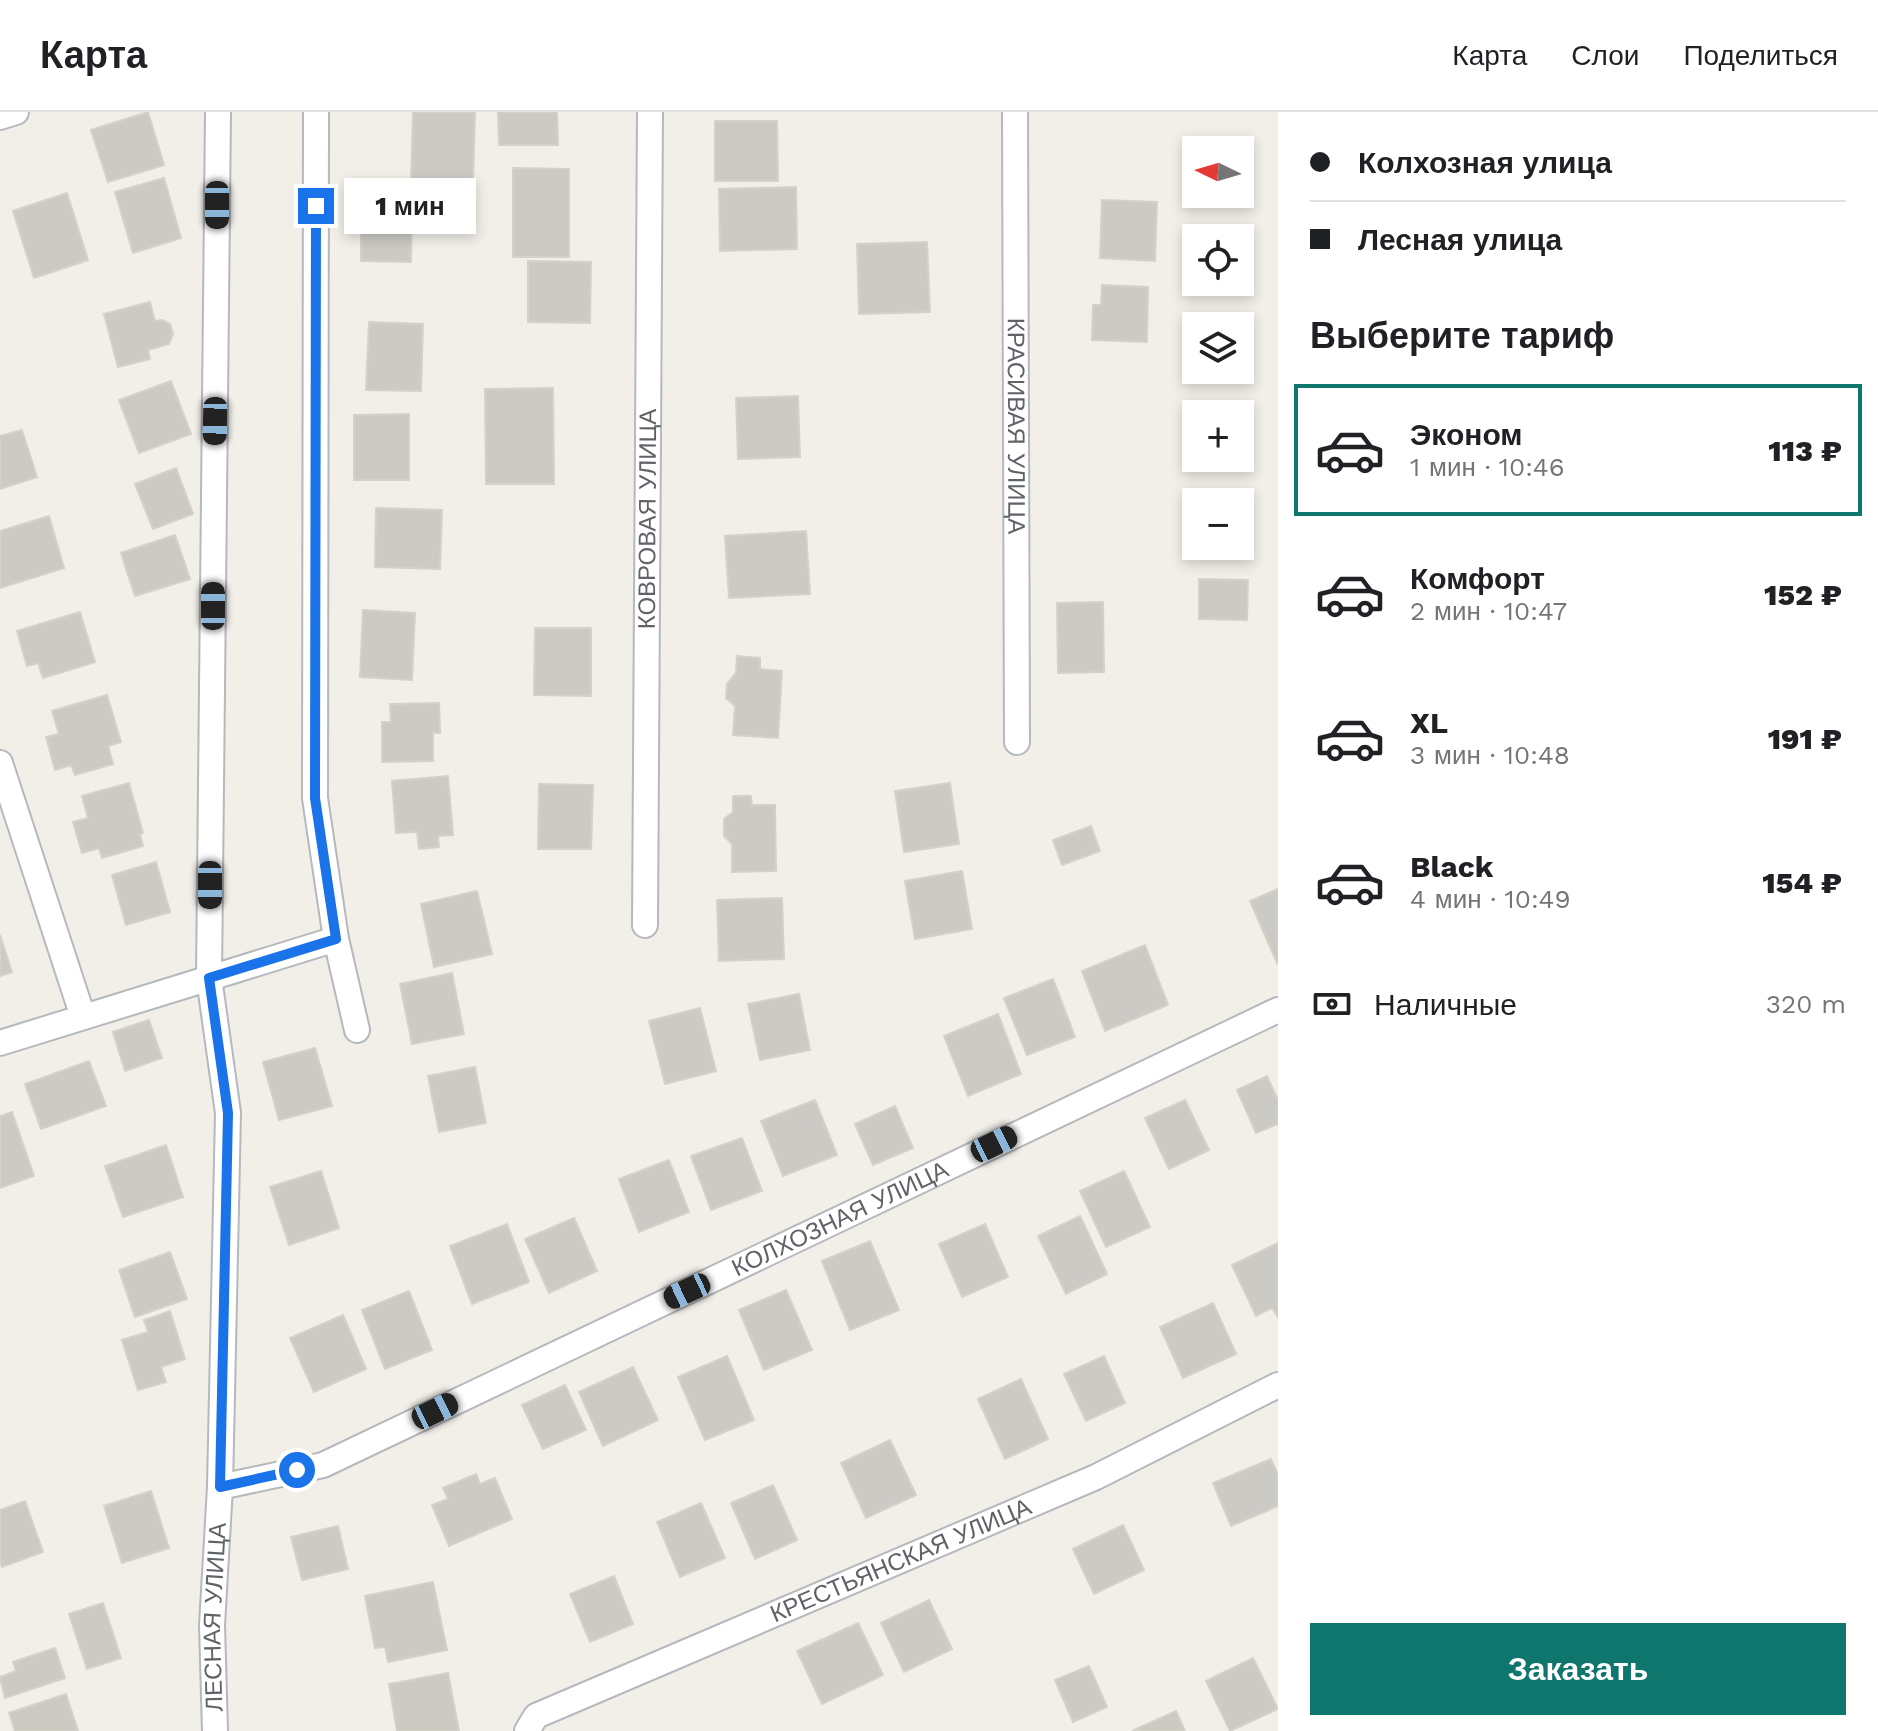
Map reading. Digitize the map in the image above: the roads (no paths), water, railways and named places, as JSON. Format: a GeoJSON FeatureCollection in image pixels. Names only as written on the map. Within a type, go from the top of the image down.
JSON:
{"type":"FeatureCollection","features":[{"type":"Feature","properties":{"kind":"street"},"geometry":{"type":"LineString","coordinates":[[0,117],[16,112]]}},
{"type":"Feature","properties":{"kind":"street","name":"ЛЕСНАЯ УЛИЦА"},"geometry":{"type":"LineString","coordinates":[[215,1731],[212,1625],[220,1487],[228,1113],[209,978],[218,112]]}},
{"type":"Feature","properties":{"kind":"street"},"geometry":{"type":"LineString","coordinates":[[316,112],[315,798],[336,939],[357,1030]]}},
{"type":"Feature","properties":{"kind":"street","name":"КОВРОВАЯ УЛИЦА"},"geometry":{"type":"LineString","coordinates":[[645,925],[650,112]]}},
{"type":"Feature","properties":{"kind":"street","name":"КРАСИВАЯ УЛИЦА"},"geometry":{"type":"LineString","coordinates":[[1015,112],[1017,742]]}},
{"type":"Feature","properties":{"kind":"street"},"geometry":{"type":"LineString","coordinates":[[0,763],[83,1017]]}},
{"type":"Feature","properties":{"kind":"street"},"geometry":{"type":"LineString","coordinates":[[0,1043],[336,939]]}},
{"type":"Feature","properties":{"kind":"street","name":"КОЛХОЗНАЯ УЛИЦА"},"geometry":{"type":"LineString","coordinates":[[220,1487],[323,1465],[1278,1010]]}},
{"type":"Feature","properties":{"kind":"street","name":"КРЕСТЬЯНСКАЯ УЛИЦА"},"geometry":{"type":"LineString","coordinates":[[527,1731],[536,1716],[1096,1477],[1278,1385]]}}]}
